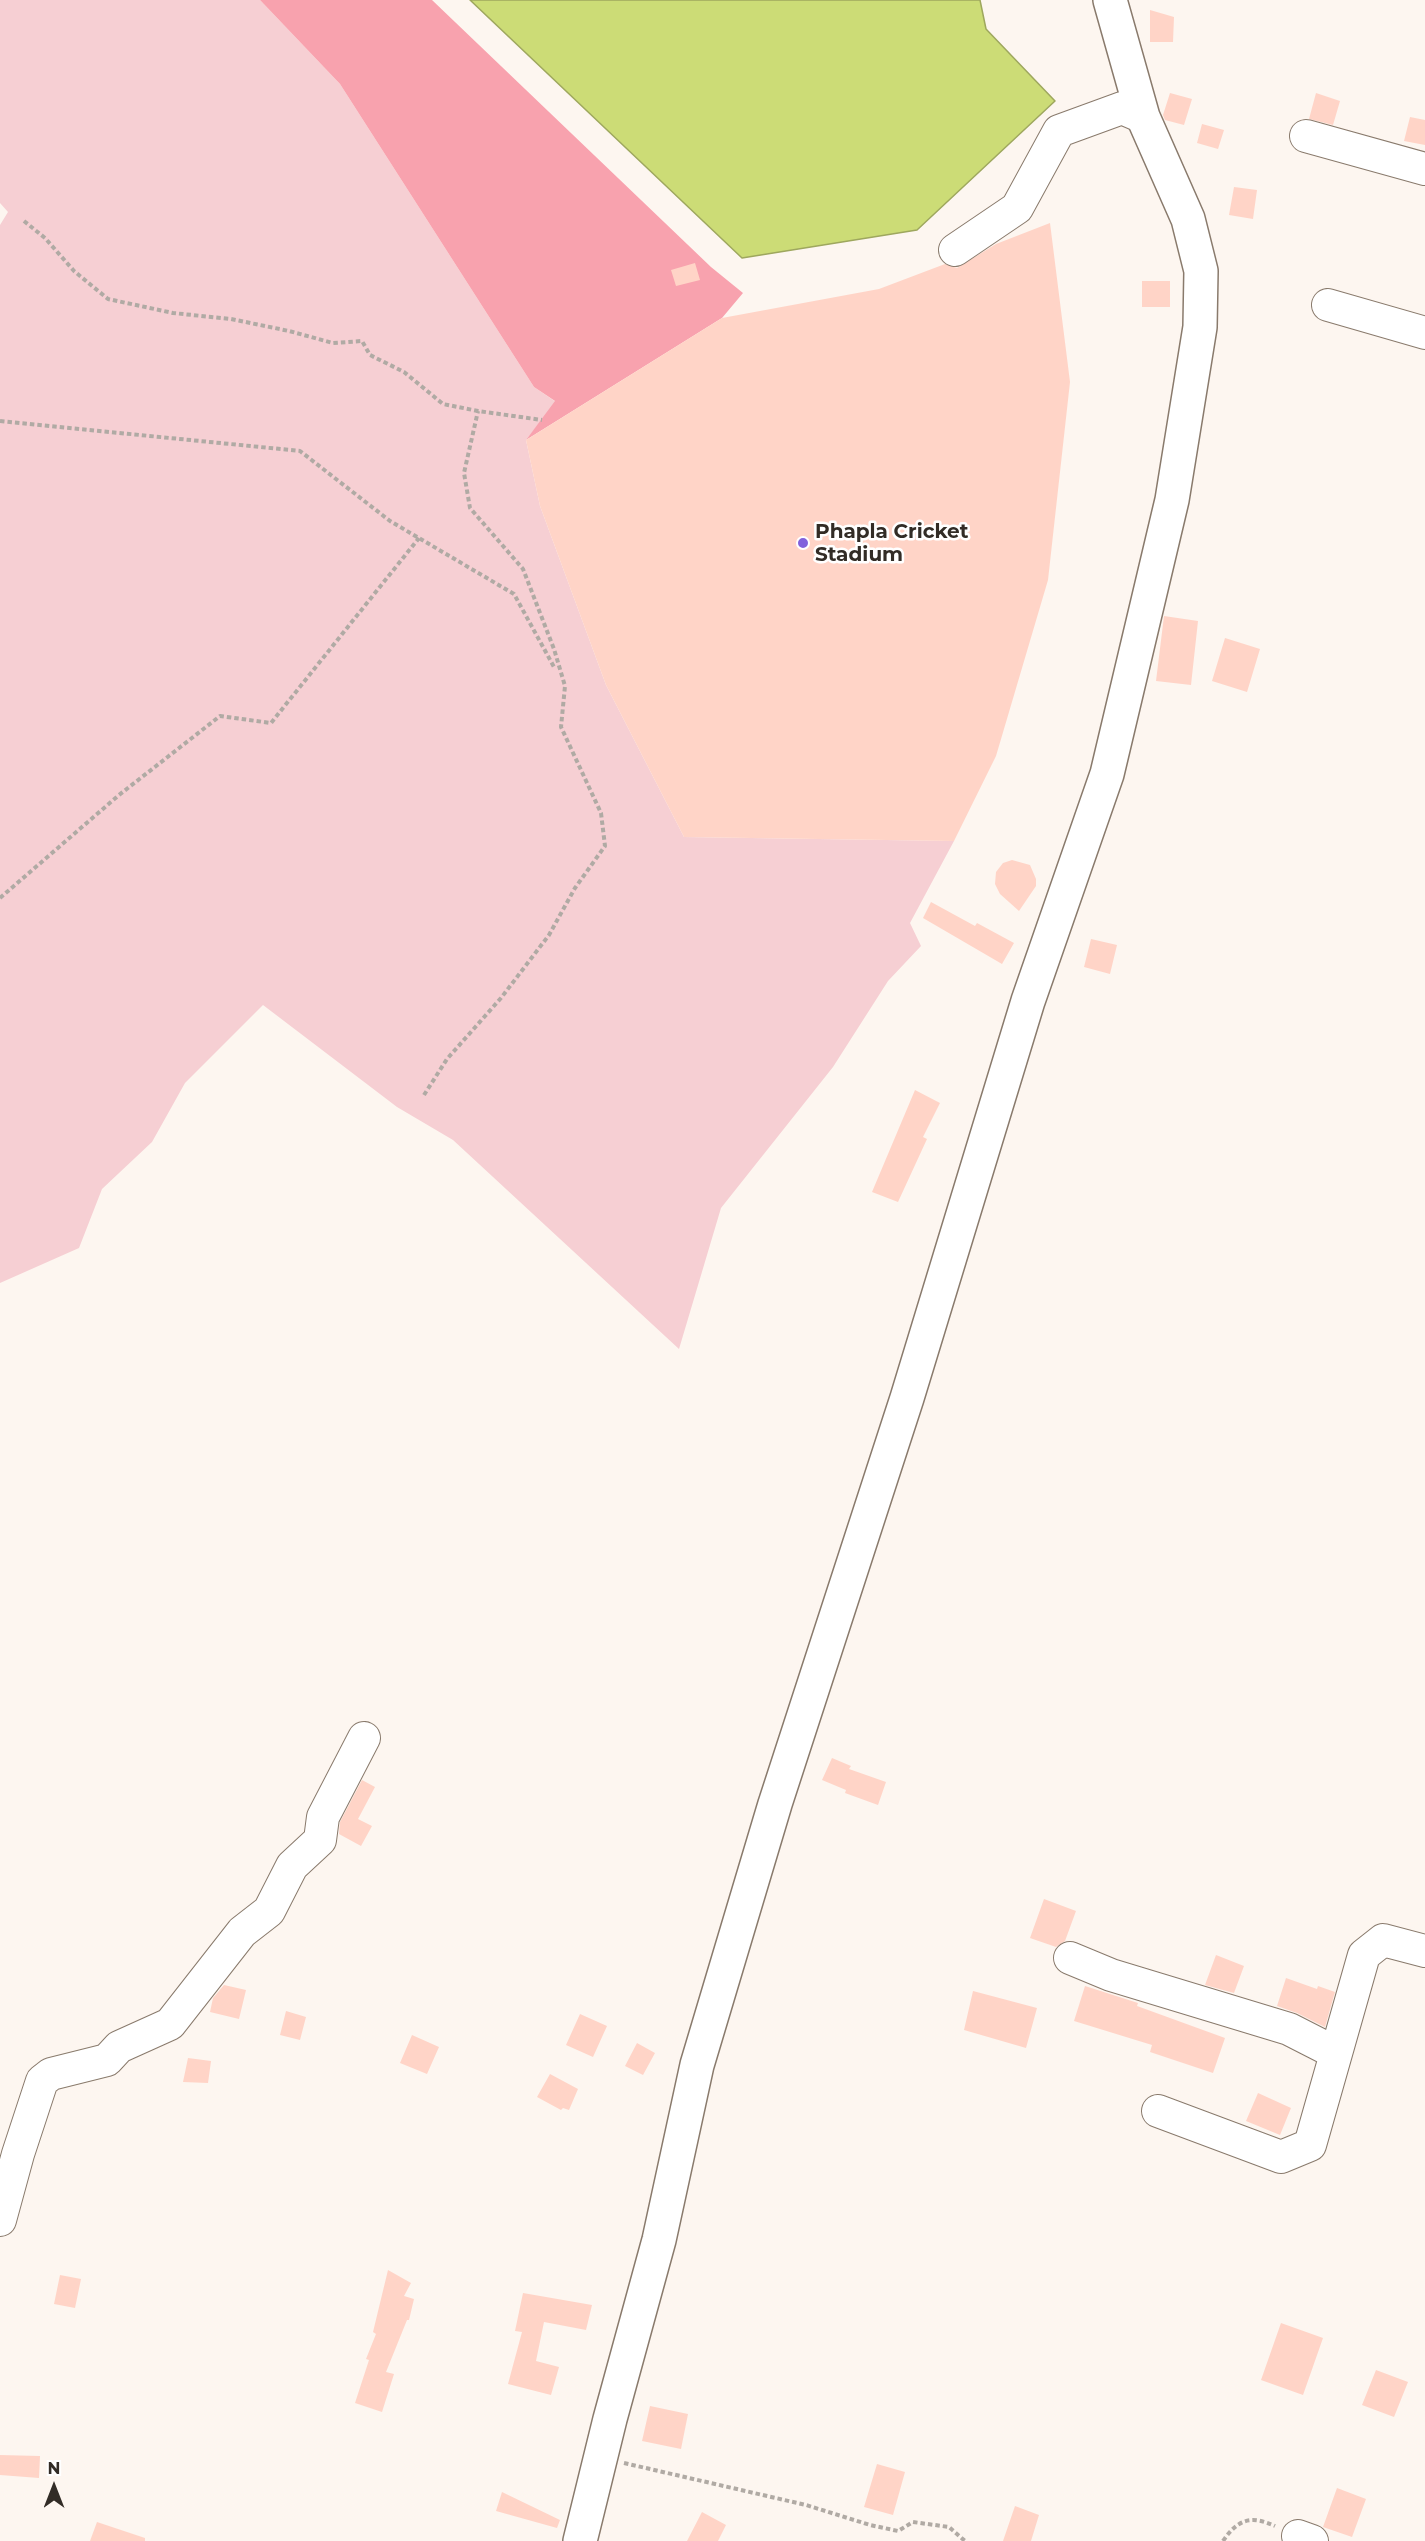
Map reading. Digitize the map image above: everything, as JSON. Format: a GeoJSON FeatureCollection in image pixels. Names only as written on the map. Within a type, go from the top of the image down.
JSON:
{"type":"FeatureCollection","features":[{"type":"Feature","properties":{"kind":"main road"},"geometry":{"type":"LineString","coordinates":[[580,2541],[658,2240],[698,2065],[775,1804],[907,1398],[1028,1001],[1107,774],[1172,500],[1200,327],[1201,271],[1188,219],[1143,117],[1110,0]]}},
{"type":"Feature","properties":{"kind":"street"},"geometry":{"type":"LineString","coordinates":[[955,250],[1017,208],[1059,131],[1122,108],[1143,117]]}},
{"type":"Feature","properties":{"kind":"street"},"geometry":{"type":"LineString","coordinates":[[1306,136],[1425,170]]}},
{"type":"Feature","properties":{"kind":"street"},"geometry":{"type":"LineString","coordinates":[[1328,305],[1425,333]]}},
{"type":"Feature","properties":{"kind":"street"},"geometry":{"type":"LineString","coordinates":[[0,2220],[18,2154],[42,2082],[51,2074],[106,2060],[119,2047],[170,2024],[242,1932],[269,1911],[292,1866],[320,1840],[323,1817],[364,1738]]}},
{"type":"Feature","properties":{"kind":"street"},"geometry":{"type":"LineString","coordinates":[[1158,2111],[1281,2157],[1310,2145],[1364,1955],[1383,1940],[1425,1952]]}},
{"type":"Feature","properties":{"kind":"street"},"geometry":{"type":"LineString","coordinates":[[1070,1958],[1111,1974],[1289,2029],[1336,2053]]}},
{"type":"Feature","properties":{"kind":"path"},"geometry":{"type":"LineString","coordinates":[[24,221],[45,238],[74,271],[108,299],[173,313],[231,319],[333,343],[362,342],[370,355],[404,372],[443,404],[542,420]]}},
{"type":"Feature","properties":{"kind":"path"},"geometry":{"type":"LineString","coordinates":[[424,1095],[447,1059],[501,998],[549,935],[575,888],[605,846],[601,813],[561,727],[565,686],[554,649],[523,569],[470,508],[464,473],[478,411]]}},
{"type":"Feature","properties":{"kind":"path"},"geometry":{"type":"LineString","coordinates":[[0,421],[300,451],[390,521],[514,594],[554,667]]}},
{"type":"Feature","properties":{"kind":"path"},"geometry":{"type":"LineString","coordinates":[[0,898],[119,795],[220,716],[270,723],[419,538]]}},
{"type":"Feature","properties":{"kind":"path"},"geometry":{"type":"LineString","coordinates":[[600,2457],[806,2505],[870,2525],[898,2530],[913,2522],[949,2527],[965,2541]]}},
{"type":"Feature","properties":{"kind":"path"},"geometry":{"type":"LineString","coordinates":[[1223,2541],[1239,2522],[1251,2519],[1296,2535]]}},
{"type":"Feature","properties":{"kind":"shaded area"},"geometry":{"type":"Polygon","coordinates":[[[0,0],[260,0],[340,84],[534,387],[556,402],[526,440],[540,506],[606,685],[684,837],[954,841],[910,923],[921,946],[888,981],[833,1067],[721,1208],[679,1349],[453,1140],[397,1107],[263,1005],[185,1083],[152,1142],[102,1189],[79,1248],[0,1283],[0,225],[8,212],[0,203],[0,0]]]}},
{"type":"Feature","properties":{"kind":"shaded area"},"geometry":{"type":"Polygon","coordinates":[[[260,0],[432,0],[711,267],[743,293],[722,318],[526,440],[555,401],[534,387],[340,84],[260,0]]]}},
{"type":"Feature","properties":{"kind":"shaded area"},"geometry":{"type":"Polygon","coordinates":[[[470,0],[980,0],[986,29],[1055,101],[917,230],[742,258],[470,0]]]}},
{"type":"Feature","properties":{"kind":"building"},"geometry":{"type":"Polygon","coordinates":[[[1150,10],[1174,17],[1173,42],[1150,42],[1150,10]]]}},
{"type":"Feature","properties":{"kind":"building"},"geometry":{"type":"Polygon","coordinates":[[[1170,93],[1192,99],[1184,125],[1165,120],[1163,115],[1170,93]]]}},
{"type":"Feature","properties":{"kind":"building"},"geometry":{"type":"Polygon","coordinates":[[[1316,93],[1340,101],[1333,125],[1309,119],[1316,93]]]}},
{"type":"Feature","properties":{"kind":"building"},"geometry":{"type":"Polygon","coordinates":[[[1410,117],[1425,120],[1425,145],[1404,141],[1410,117]]]}},
{"type":"Feature","properties":{"kind":"building"},"geometry":{"type":"Polygon","coordinates":[[[1202,124],[1224,130],[1218,149],[1197,143],[1202,124]]]}},
{"type":"Feature","properties":{"kind":"building"},"geometry":{"type":"Polygon","coordinates":[[[1234,187],[1257,190],[1253,219],[1229,215],[1234,187]]]}},
{"type":"Feature","properties":{"kind":"building","name":"Phapla Cricket Stadium"},"geometry":{"type":"Polygon","coordinates":[[[1050,223],[1070,382],[1048,580],[996,756],[954,841],[684,837],[606,685],[540,506],[526,440],[722,318],[879,289],[945,264],[957,268],[996,244],[1050,223]]]}},
{"type":"Feature","properties":{"kind":"building"},"geometry":{"type":"Polygon","coordinates":[[[695,263],[700,280],[676,286],[671,270],[695,263]]]}},
{"type":"Feature","properties":{"kind":"building"},"geometry":{"type":"Polygon","coordinates":[[[1142,281],[1170,281],[1170,307],[1142,307],[1142,281]]]}},
{"type":"Feature","properties":{"kind":"building"},"geometry":{"type":"Polygon","coordinates":[[[1164,616],[1198,621],[1191,685],[1156,681],[1164,616]]]}},
{"type":"Feature","properties":{"kind":"building"},"geometry":{"type":"Polygon","coordinates":[[[1225,638],[1260,649],[1247,692],[1212,681],[1225,638]]]}},
{"type":"Feature","properties":{"kind":"building"},"geometry":{"type":"Polygon","coordinates":[[[1012,860],[1030,865],[1036,879],[1036,886],[1019,911],[1000,894],[995,884],[996,872],[1003,863],[1012,860]]]}},
{"type":"Feature","properties":{"kind":"building"},"geometry":{"type":"Polygon","coordinates":[[[931,902],[975,926],[977,923],[1014,943],[1002,964],[923,918],[931,902]]]}},
{"type":"Feature","properties":{"kind":"building"},"geometry":{"type":"Polygon","coordinates":[[[1091,939],[1117,945],[1110,974],[1084,967],[1091,939]]]}},
{"type":"Feature","properties":{"kind":"building"},"geometry":{"type":"Polygon","coordinates":[[[915,1090],[940,1103],[923,1137],[927,1139],[898,1202],[872,1192],[915,1090]]]}},
{"type":"Feature","properties":{"kind":"building"},"geometry":{"type":"Polygon","coordinates":[[[832,1758],[851,1766],[849,1769],[886,1782],[878,1805],[845,1793],[846,1790],[822,1780],[832,1758]]]}},
{"type":"Feature","properties":{"kind":"building"},"geometry":{"type":"Polygon","coordinates":[[[362,1780],[375,1787],[358,1819],[372,1826],[361,1846],[339,1834],[340,1822],[362,1780]]]}},
{"type":"Feature","properties":{"kind":"building"},"geometry":{"type":"Polygon","coordinates":[[[1044,1899],[1076,1911],[1065,1941],[1056,1947],[1030,1938],[1044,1899]]]}},
{"type":"Feature","properties":{"kind":"building"},"geometry":{"type":"Polygon","coordinates":[[[1216,1955],[1244,1966],[1234,1993],[1205,1985],[1216,1955]]]}},
{"type":"Feature","properties":{"kind":"building"},"geometry":{"type":"Polygon","coordinates":[[[1286,1978],[1317,1989],[1318,1986],[1335,1992],[1325,2027],[1277,2006],[1286,1978]]]}},
{"type":"Feature","properties":{"kind":"building"},"geometry":{"type":"Polygon","coordinates":[[[224,1985],[246,1990],[239,2019],[210,2012],[213,1998],[224,1985]]]}},
{"type":"Feature","properties":{"kind":"building"},"geometry":{"type":"Polygon","coordinates":[[[1085,1986],[1138,2003],[1137,2006],[1225,2038],[1213,2073],[1150,2052],[1152,2045],[1074,2021],[1085,1986]]]}},
{"type":"Feature","properties":{"kind":"building"},"geometry":{"type":"Polygon","coordinates":[[[973,1991],[1037,2008],[1026,2048],[964,2030],[973,1991]]]}},
{"type":"Feature","properties":{"kind":"building"},"geometry":{"type":"Polygon","coordinates":[[[286,2011],[306,2017],[300,2040],[280,2035],[286,2011]]]}},
{"type":"Feature","properties":{"kind":"building"},"geometry":{"type":"Polygon","coordinates":[[[580,2014],[607,2026],[593,2057],[566,2045],[580,2014]]]}},
{"type":"Feature","properties":{"kind":"building"},"geometry":{"type":"Polygon","coordinates":[[[412,2035],[439,2047],[427,2074],[400,2063],[412,2035]]]}},
{"type":"Feature","properties":{"kind":"building"},"geometry":{"type":"Polygon","coordinates":[[[637,2043],[655,2053],[643,2075],[625,2066],[637,2043]]]}},
{"type":"Feature","properties":{"kind":"building"},"geometry":{"type":"Polygon","coordinates":[[[188,2058],[211,2061],[208,2083],[183,2082],[188,2058]]]}},
{"type":"Feature","properties":{"kind":"building"},"geometry":{"type":"Polygon","coordinates":[[[550,2074],[578,2089],[569,2110],[563,2108],[561,2110],[537,2097],[550,2074]]]}},
{"type":"Feature","properties":{"kind":"building"},"geometry":{"type":"Polygon","coordinates":[[[1258,2093],[1291,2108],[1280,2135],[1246,2121],[1258,2093]]]}},
{"type":"Feature","properties":{"kind":"building"},"geometry":{"type":"Polygon","coordinates":[[[388,2270],[411,2283],[404,2296],[414,2299],[409,2320],[407,2320],[386,2372],[394,2374],[382,2412],[355,2403],[369,2360],[366,2359],[376,2334],[373,2332],[388,2270]]]}},
{"type":"Feature","properties":{"kind":"building"},"geometry":{"type":"Polygon","coordinates":[[[60,2275],[81,2279],[75,2308],[54,2304],[60,2275]]]}},
{"type":"Feature","properties":{"kind":"building"},"geometry":{"type":"Polygon","coordinates":[[[523,2293],[592,2305],[586,2330],[544,2322],[536,2361],[559,2367],[551,2395],[508,2384],[522,2332],[515,2331],[523,2293]]]}},
{"type":"Feature","properties":{"kind":"building"},"geometry":{"type":"Polygon","coordinates":[[[1281,2323],[1323,2338],[1303,2395],[1261,2380],[1281,2323]]]}},
{"type":"Feature","properties":{"kind":"building"},"geometry":{"type":"Polygon","coordinates":[[[1376,2370],[1408,2382],[1394,2417],[1362,2405],[1376,2370]]]}},
{"type":"Feature","properties":{"kind":"building"},"geometry":{"type":"Polygon","coordinates":[[[650,2406],[688,2414],[681,2449],[642,2441],[650,2406]]]}},
{"type":"Feature","properties":{"kind":"building"},"geometry":{"type":"Polygon","coordinates":[[[0,2455],[40,2456],[39,2478],[0,2475],[0,2455]]]}},
{"type":"Feature","properties":{"kind":"building"},"geometry":{"type":"Polygon","coordinates":[[[877,2464],[905,2472],[893,2515],[864,2507],[877,2464]]]}},
{"type":"Feature","properties":{"kind":"building"},"geometry":{"type":"Polygon","coordinates":[[[1337,2488],[1366,2499],[1352,2537],[1323,2527],[1337,2488]]]}},
{"type":"Feature","properties":{"kind":"building"},"geometry":{"type":"Polygon","coordinates":[[[502,2492],[560,2520],[557,2528],[496,2511],[502,2492]]]}},
{"type":"Feature","properties":{"kind":"building"},"geometry":{"type":"Polygon","coordinates":[[[1015,2506],[1039,2515],[1031,2541],[1003,2541],[1015,2506]]]}},
{"type":"Feature","properties":{"kind":"building"},"geometry":{"type":"Polygon","coordinates":[[[702,2512],[726,2525],[718,2541],[687,2541],[702,2512]]]}},
{"type":"Feature","properties":{"kind":"building"},"geometry":{"type":"Polygon","coordinates":[[[97,2522],[145,2538],[145,2541],[90,2541],[97,2522]]]}},
{"type":"Feature","properties":{"kind":"place","name":"Phapla Cricket Stadium"},"geometry":{"type":"Point","coordinates":[803,543]}}]}
